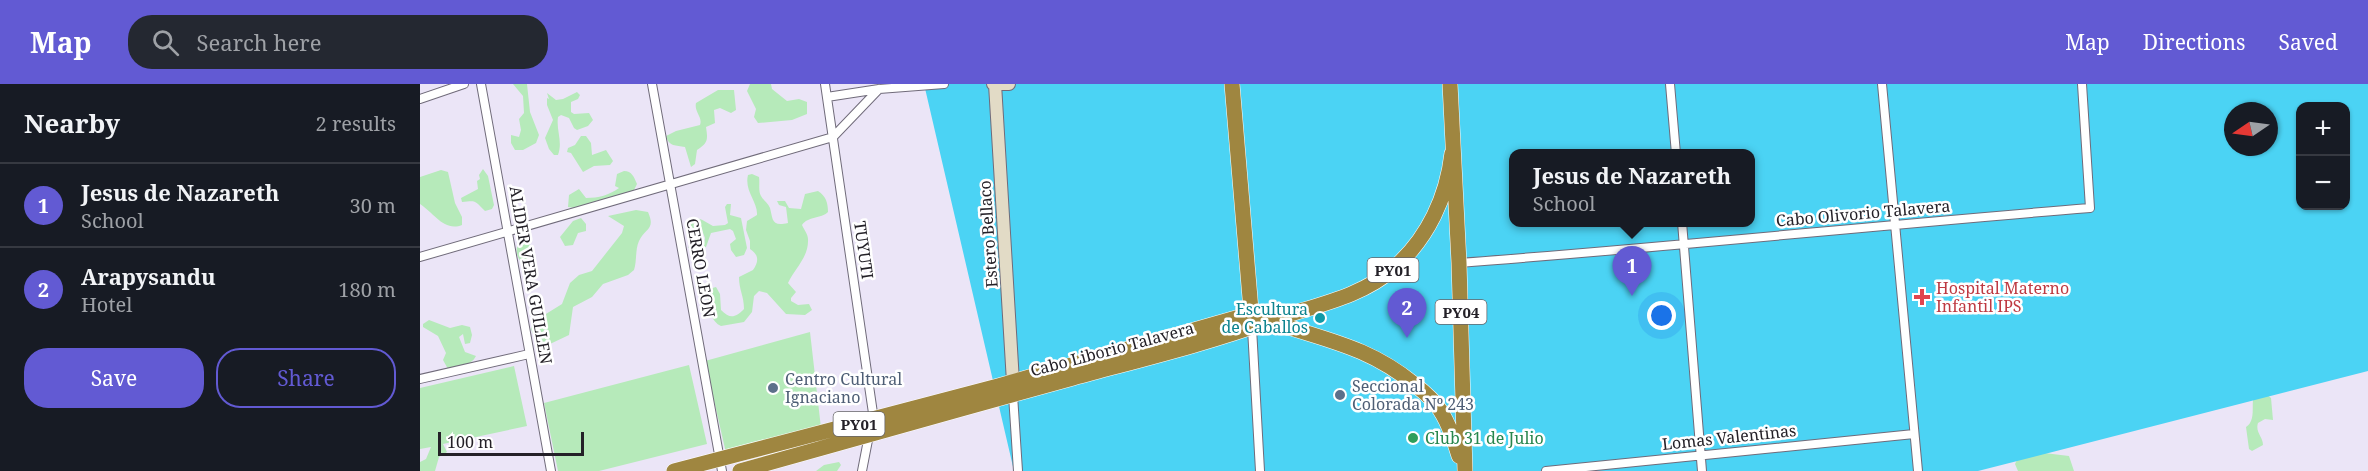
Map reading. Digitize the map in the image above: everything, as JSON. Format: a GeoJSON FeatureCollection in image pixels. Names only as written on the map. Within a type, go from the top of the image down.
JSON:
{"type":"FeatureCollection","features":[{"type":"Feature","properties":{"kind":"highway"},"geometry":{"type":"LineString","coordinates":[[1232,84],[1251,321],[1269,321],[1350,346],[1379,358],[1398,371],[1439,407],[1452,433],[1464,471]]}},
{"type":"Feature","properties":{"kind":"highway","name":"PY01"},"geometry":{"type":"LineString","coordinates":[[1269,321],[1357,291],[1394,269],[1416,244],[1436,213],[1450,176],[1452,153],[1450,84]]}},
{"type":"Feature","properties":{"kind":"highway","name":"PY04"},"geometry":{"type":"LineString","coordinates":[[1452,153],[1459,263],[1464,471]]}},
{"type":"Feature","properties":{"kind":"highway","name":"Cabo Liborio Talavera"},"geometry":{"type":"LineString","coordinates":[[740,471],[869,435],[1013,388],[1251,321]]}},
{"type":"Feature","properties":{"kind":"highway","name":"Cabo Liborio Talavera"},"geometry":{"type":"LineString","coordinates":[[674,471],[721,465],[874,420],[1013,388]]}},
{"type":"Feature","properties":{"kind":"street"},"geometry":{"type":"LineString","coordinates":[[420,99],[464,84]]}},
{"type":"Feature","properties":{"kind":"street","name":"ALIDER VERA GUILLEN"},"geometry":{"type":"LineString","coordinates":[[481,84],[551,471]]}},
{"type":"Feature","properties":{"kind":"street","name":"CERRO LEON"},"geometry":{"type":"LineString","coordinates":[[652,84],[721,465]]}},
{"type":"Feature","properties":{"kind":"street","name":"TUYUTI"},"geometry":{"type":"LineString","coordinates":[[825,84],[874,420]]}},
{"type":"Feature","properties":{"kind":"street"},"geometry":{"type":"LineString","coordinates":[[827,97],[879,89],[944,84]]}},
{"type":"Feature","properties":{"kind":"street"},"geometry":{"type":"LineString","coordinates":[[994,84],[1009,84]]}},
{"type":"Feature","properties":{"kind":"street","name":"Estero Bellaco"},"geometry":{"type":"LineString","coordinates":[[994,84],[1018,471]]}},
{"type":"Feature","properties":{"kind":"street"},"geometry":{"type":"LineString","coordinates":[[1670,84],[1676,149]]}},
{"type":"Feature","properties":{"kind":"street"},"geometry":{"type":"LineString","coordinates":[[1882,84],[1918,471]]}},
{"type":"Feature","properties":{"kind":"street","name":"Cabo Olivorio Talavera"},"geometry":{"type":"LineString","coordinates":[[1459,263],[1684,246],[1896,224],[2090,208],[2082,84]]}},
{"type":"Feature","properties":{"kind":"street"},"geometry":{"type":"LineString","coordinates":[[420,257],[833,137],[879,89]]}},
{"type":"Feature","properties":{"kind":"street"},"geometry":{"type":"LineString","coordinates":[[1682,227],[1702,471]]}},
{"type":"Feature","properties":{"kind":"street"},"geometry":{"type":"LineString","coordinates":[[1251,321],[1260,471]]}},
{"type":"Feature","properties":{"kind":"street"},"geometry":{"type":"LineString","coordinates":[[420,379],[529,354]]}},
{"type":"Feature","properties":{"kind":"street","name":"Lomas Valentinas"},"geometry":{"type":"LineString","coordinates":[[1546,471],[1914,434]]}},
{"type":"Feature","properties":{"kind":"street"},"geometry":{"type":"LineString","coordinates":[[862,471],[869,435]]}},
{"type":"Feature","properties":{"kind":"green space"},"geometry":{"type":"Polygon","coordinates":[[[513,84],[527,84],[530,112],[539,135],[536,143],[523,150],[515,150],[511,143],[511,135],[519,137],[521,130],[519,119],[524,113],[523,96],[513,84]]]}},
{"type":"Feature","properties":{"kind":"green space"},"geometry":{"type":"Polygon","coordinates":[[[750,84],[771,84],[772,89],[787,101],[799,99],[807,102],[807,114],[792,120],[758,123],[754,117],[756,109],[747,91],[750,84]]]}},
{"type":"Feature","properties":{"kind":"green space"},"geometry":{"type":"Polygon","coordinates":[[[718,90],[734,90],[736,110],[731,113],[720,108],[714,110],[715,123],[706,127],[706,141],[697,150],[695,164],[691,167],[685,147],[671,144],[666,136],[700,125],[696,103],[718,90]]]}},
{"type":"Feature","properties":{"kind":"green space"},"geometry":{"type":"Polygon","coordinates":[[[577,92],[580,95],[578,99],[571,102],[571,112],[574,114],[589,113],[593,120],[588,126],[577,130],[569,118],[561,115],[558,117],[560,141],[558,155],[554,155],[545,138],[553,120],[547,105],[547,98],[549,99],[547,93],[556,100],[577,92]]]}},
{"type":"Feature","properties":{"kind":"green space"},"geometry":{"type":"Polygon","coordinates":[[[581,136],[586,136],[591,143],[592,155],[606,150],[613,161],[610,165],[594,166],[583,172],[571,153],[567,152],[568,148],[575,145],[581,136]]]}},
{"type":"Feature","properties":{"kind":"green space"},"geometry":{"type":"Polygon","coordinates":[[[483,169],[488,176],[494,205],[492,209],[485,211],[475,202],[462,202],[461,198],[478,189],[477,181],[483,169]]]}},
{"type":"Feature","properties":{"kind":"green space"},"geometry":{"type":"Polygon","coordinates":[[[441,170],[448,172],[455,203],[462,217],[462,225],[444,224],[420,204],[420,177],[441,170]]]}},
{"type":"Feature","properties":{"kind":"green space"},"geometry":{"type":"Polygon","coordinates":[[[624,171],[631,173],[636,181],[633,192],[575,208],[568,207],[569,195],[579,189],[586,198],[604,196],[619,188],[615,186],[617,174],[624,171]]]}},
{"type":"Feature","properties":{"kind":"green space"},"geometry":{"type":"Polygon","coordinates":[[[748,175],[759,177],[760,194],[769,206],[774,221],[778,224],[788,223],[786,207],[779,205],[777,201],[785,201],[789,208],[801,209],[805,194],[818,191],[826,200],[828,212],[802,225],[807,235],[808,245],[804,257],[788,283],[796,292],[791,301],[798,305],[809,304],[812,310],[805,315],[786,314],[767,293],[759,291],[754,296],[752,312],[744,322],[721,326],[714,320],[709,310],[709,289],[716,287],[720,294],[721,310],[724,313],[730,316],[738,314],[744,309],[739,277],[753,270],[757,261],[750,249],[746,230],[747,221],[757,215],[747,181],[748,175]]]}},
{"type":"Feature","properties":{"kind":"green space"},"geometry":{"type":"Polygon","coordinates":[[[731,204],[730,215],[741,218],[747,248],[744,255],[736,257],[731,250],[730,244],[736,239],[730,229],[711,233],[706,247],[691,250],[688,247],[704,245],[705,238],[702,230],[687,227],[685,223],[696,218],[713,226],[725,225],[728,223],[725,207],[731,204]]]}},
{"type":"Feature","properties":{"kind":"green space"},"geometry":{"type":"Polygon","coordinates":[[[636,210],[648,212],[651,222],[638,244],[634,270],[628,275],[603,284],[592,297],[573,307],[569,335],[550,344],[541,346],[537,344],[531,329],[533,322],[562,304],[570,283],[579,275],[592,271],[622,233],[624,226],[608,216],[636,210]]]}},
{"type":"Feature","properties":{"kind":"green space"},"geometry":{"type":"Polygon","coordinates":[[[581,218],[586,224],[586,231],[578,233],[573,245],[565,246],[560,237],[573,221],[581,218]]]}},
{"type":"Feature","properties":{"kind":"green space"},"geometry":{"type":"Polygon","coordinates":[[[527,239],[533,250],[525,261],[521,262],[517,255],[517,248],[523,240],[527,239]]]}},
{"type":"Feature","properties":{"kind":"green space"},"geometry":{"type":"Polygon","coordinates":[[[429,320],[450,328],[462,325],[470,327],[472,335],[470,343],[465,344],[463,334],[459,337],[465,352],[476,356],[474,359],[464,366],[448,369],[443,360],[446,353],[438,336],[423,327],[423,324],[429,320]]]}},
{"type":"Feature","properties":{"kind":"green space","name":"Centro Cultural Ignaciano"},"geometry":{"type":"Polygon","coordinates":[[[810,332],[821,428],[726,453],[705,361],[810,332]]]}},
{"type":"Feature","properties":{"kind":"green space"},"geometry":{"type":"Polygon","coordinates":[[[689,365],[707,444],[599,471],[558,471],[544,403],[689,365]]]}},
{"type":"Feature","properties":{"kind":"green space"},"geometry":{"type":"Polygon","coordinates":[[[514,366],[527,426],[443,444],[447,452],[439,457],[435,471],[420,471],[420,462],[426,459],[431,447],[420,449],[420,388],[514,366]]]}},
{"type":"Feature","properties":{"kind":"green space"},"geometry":{"type":"Polygon","coordinates":[[[2265,393],[2271,398],[2273,420],[2265,419],[2258,423],[2263,445],[2252,451],[2249,449],[2246,427],[2252,418],[2253,400],[2265,393]]]}},
{"type":"Feature","properties":{"kind":"green space"},"geometry":{"type":"Polygon","coordinates":[[[2036,452],[2069,456],[2074,471],[2018,471],[2015,464],[2017,460],[2036,452]]]}},
{"type":"Feature","properties":{"kind":"green space"},"geometry":{"type":"Polygon","coordinates":[[[839,462],[841,465],[837,471],[816,471],[824,465],[839,462]]]}},
{"type":"Feature","properties":{"kind":"water"},"geometry":{"type":"Polygon","coordinates":[[[924,84],[2368,84],[2368,371],[1978,471],[1014,471],[924,84]]]}},
{"type":"Feature","properties":{"kind":"place","name":"Jesus de Nazareth"},"geometry":{"type":"Point","coordinates":[1632,296]}},
{"type":"Feature","properties":{"kind":"place","name":"Hospital Materno Infantil IPS"},"geometry":{"type":"Point","coordinates":[1922,297]}},
{"type":"Feature","properties":{"kind":"place","name":"Escultura de Caballos"},"geometry":{"type":"Point","coordinates":[1320,318]}},
{"type":"Feature","properties":{"kind":"place","name":"Arapysandu"},"geometry":{"type":"Point","coordinates":[1407,338]}},
{"type":"Feature","properties":{"kind":"place","name":"Centro Cultural Ignaciano"},"geometry":{"type":"Point","coordinates":[773,388]}},
{"type":"Feature","properties":{"kind":"place","name":"Seccional Colorada Nº 243"},"geometry":{"type":"Point","coordinates":[1340,395]}},
{"type":"Feature","properties":{"kind":"place","name":"Club 31 de Julio"},"geometry":{"type":"Point","coordinates":[1413,438]}}]}
